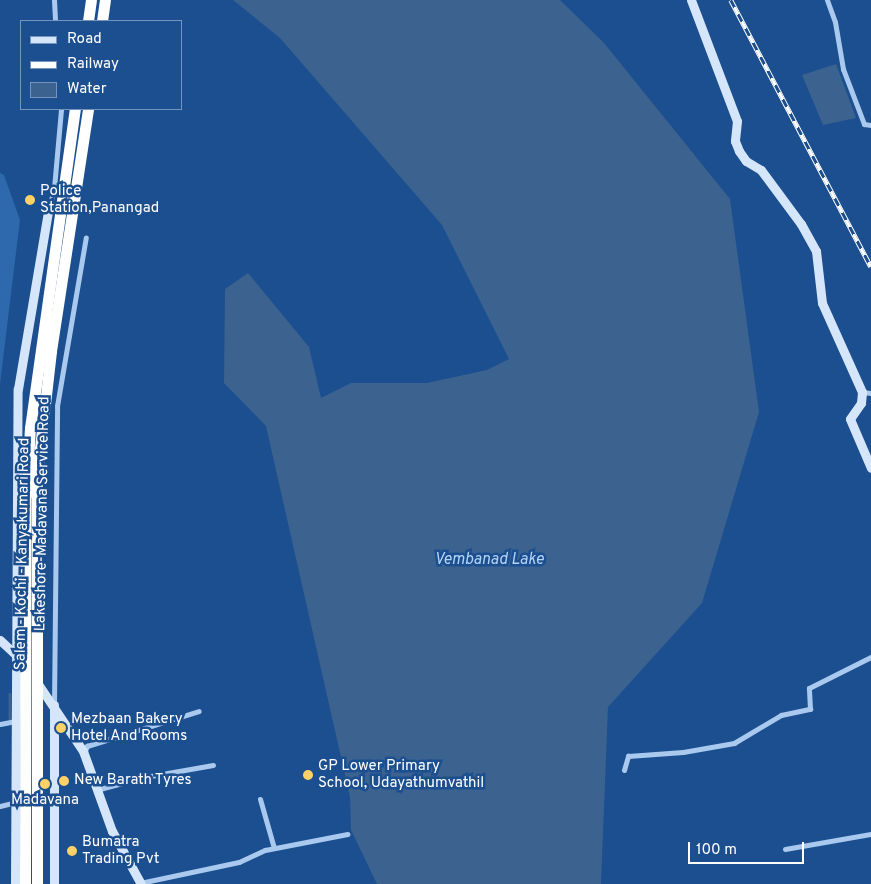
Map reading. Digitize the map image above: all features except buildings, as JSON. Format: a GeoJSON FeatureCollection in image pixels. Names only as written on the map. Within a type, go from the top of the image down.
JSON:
{"type":"FeatureCollection","features":[{"type":"Feature","properties":{"kind":"highway"},"geometry":{"type":"LineString","coordinates":[[88,20],[91,0]]}},
{"type":"Feature","properties":{"kind":"highway"},"geometry":{"type":"LineString","coordinates":[[102,20],[105,0]]}},
{"type":"Feature","properties":{"kind":"highway","name":"Salem - Kochi - Kanyakumari Road"},"geometry":{"type":"LineString","coordinates":[[25,884],[26,495],[30,428],[75,110]]}},
{"type":"Feature","properties":{"kind":"highway","name":"Salem - Kochi - Kanyakumari Road"},"geometry":{"type":"LineString","coordinates":[[37,884],[36,523],[41,427],[88,110]]}},
{"type":"Feature","properties":{"kind":"highway"},"geometry":{"type":"LineString","coordinates":[[25,666],[36,681]]}},
{"type":"Feature","properties":{"kind":"street"},"geometry":{"type":"LineString","coordinates":[[54,0],[55,20]]}},
{"type":"Feature","properties":{"kind":"street"},"geometry":{"type":"LineString","coordinates":[[691,0],[737,121],[735,141],[739,151],[746,161],[761,170],[801,224],[816,251],[822,303],[866,393],[850,419],[871,468]]}},
{"type":"Feature","properties":{"kind":"street"},"geometry":{"type":"LineString","coordinates":[[826,0],[835,22],[843,69],[864,124],[871,125]]}},
{"type":"Feature","properties":{"kind":"street"},"geometry":{"type":"LineString","coordinates":[[48,212],[54,188],[60,110]]}},
{"type":"Feature","properties":{"kind":"street","name":"Lakeshore-Madavana Service Road"},"geometry":{"type":"LineString","coordinates":[[15,884],[18,389],[48,212]]}},
{"type":"Feature","properties":{"kind":"street","name":"Lakeshore-Madavana Service Road"},"geometry":{"type":"LineString","coordinates":[[54,884],[57,406],[86,237]]}},
{"type":"Feature","properties":{"kind":"street"},"geometry":{"type":"LineString","coordinates":[[0,640],[25,666]]}},
{"type":"Feature","properties":{"kind":"street"},"geometry":{"type":"LineString","coordinates":[[624,770],[628,756],[683,752],[734,743],[782,715],[810,709],[809,688],[871,657]]}},
{"type":"Feature","properties":{"kind":"street"},"geometry":{"type":"LineString","coordinates":[[36,681],[54,705],[84,753],[112,831],[140,883],[239,862],[255,853],[274,848],[347,834]]}},
{"type":"Feature","properties":{"kind":"street"},"geometry":{"type":"LineString","coordinates":[[84,753],[87,746],[199,711]]}},
{"type":"Feature","properties":{"kind":"street"},"geometry":{"type":"LineString","coordinates":[[0,724],[16,721]]}},
{"type":"Feature","properties":{"kind":"street"},"geometry":{"type":"LineString","coordinates":[[96,790],[145,777],[213,765]]}},
{"type":"Feature","properties":{"kind":"street"},"geometry":{"type":"LineString","coordinates":[[260,799],[274,848]]}},
{"type":"Feature","properties":{"kind":"street"},"geometry":{"type":"LineString","coordinates":[[0,806],[16,802]]}},
{"type":"Feature","properties":{"kind":"street"},"geometry":{"type":"LineString","coordinates":[[785,849],[871,834]]}},
{"type":"Feature","properties":{"kind":"shaded area"},"geometry":{"type":"Polygon","coordinates":[[[0,173],[4,175],[20,220],[0,384],[0,173]]]}},
{"type":"Feature","properties":{"kind":"water","name":"Vembanad Lake"},"geometry":{"type":"Polygon","coordinates":[[[233,0],[560,0],[604,43],[730,199],[759,412],[702,603],[608,707],[601,884],[377,884],[351,830],[350,797],[266,426],[224,383],[225,289],[248,273],[309,347],[321,398],[351,383],[427,383],[487,370],[509,359],[442,225],[280,38],[233,0]]]}},
{"type":"Feature","properties":{"kind":"water"},"geometry":{"type":"Polygon","coordinates":[[[836,64],[856,118],[823,125],[802,75],[836,64]]]}},
{"type":"Feature","properties":{"kind":"waterway"},"geometry":{"type":"LineString","coordinates":[[10,694],[10,721]]}},
{"type":"Feature","properties":{"kind":"railway"},"geometry":{"type":"LineString","coordinates":[[731,0],[871,267]]}},
{"type":"Feature","properties":{"kind":"place","name":"Police Station,Panangad"},"geometry":{"type":"Point","coordinates":[30,200]}},
{"type":"Feature","properties":{"kind":"place","name":"Mezbaan Bakery Hotel And Rooms"},"geometry":{"type":"Point","coordinates":[61,728]}},
{"type":"Feature","properties":{"kind":"place","name":"GP Lower Primary School, Udayathumvathil"},"geometry":{"type":"Point","coordinates":[308,775]}},
{"type":"Feature","properties":{"kind":"place","name":"New Barath Tyres"},"geometry":{"type":"Point","coordinates":[64,781]}},
{"type":"Feature","properties":{"kind":"place","name":"Madavana"},"geometry":{"type":"Point","coordinates":[45,784]}},
{"type":"Feature","properties":{"kind":"place","name":"Bumatra Trading Pvt"},"geometry":{"type":"Point","coordinates":[72,851]}}]}
